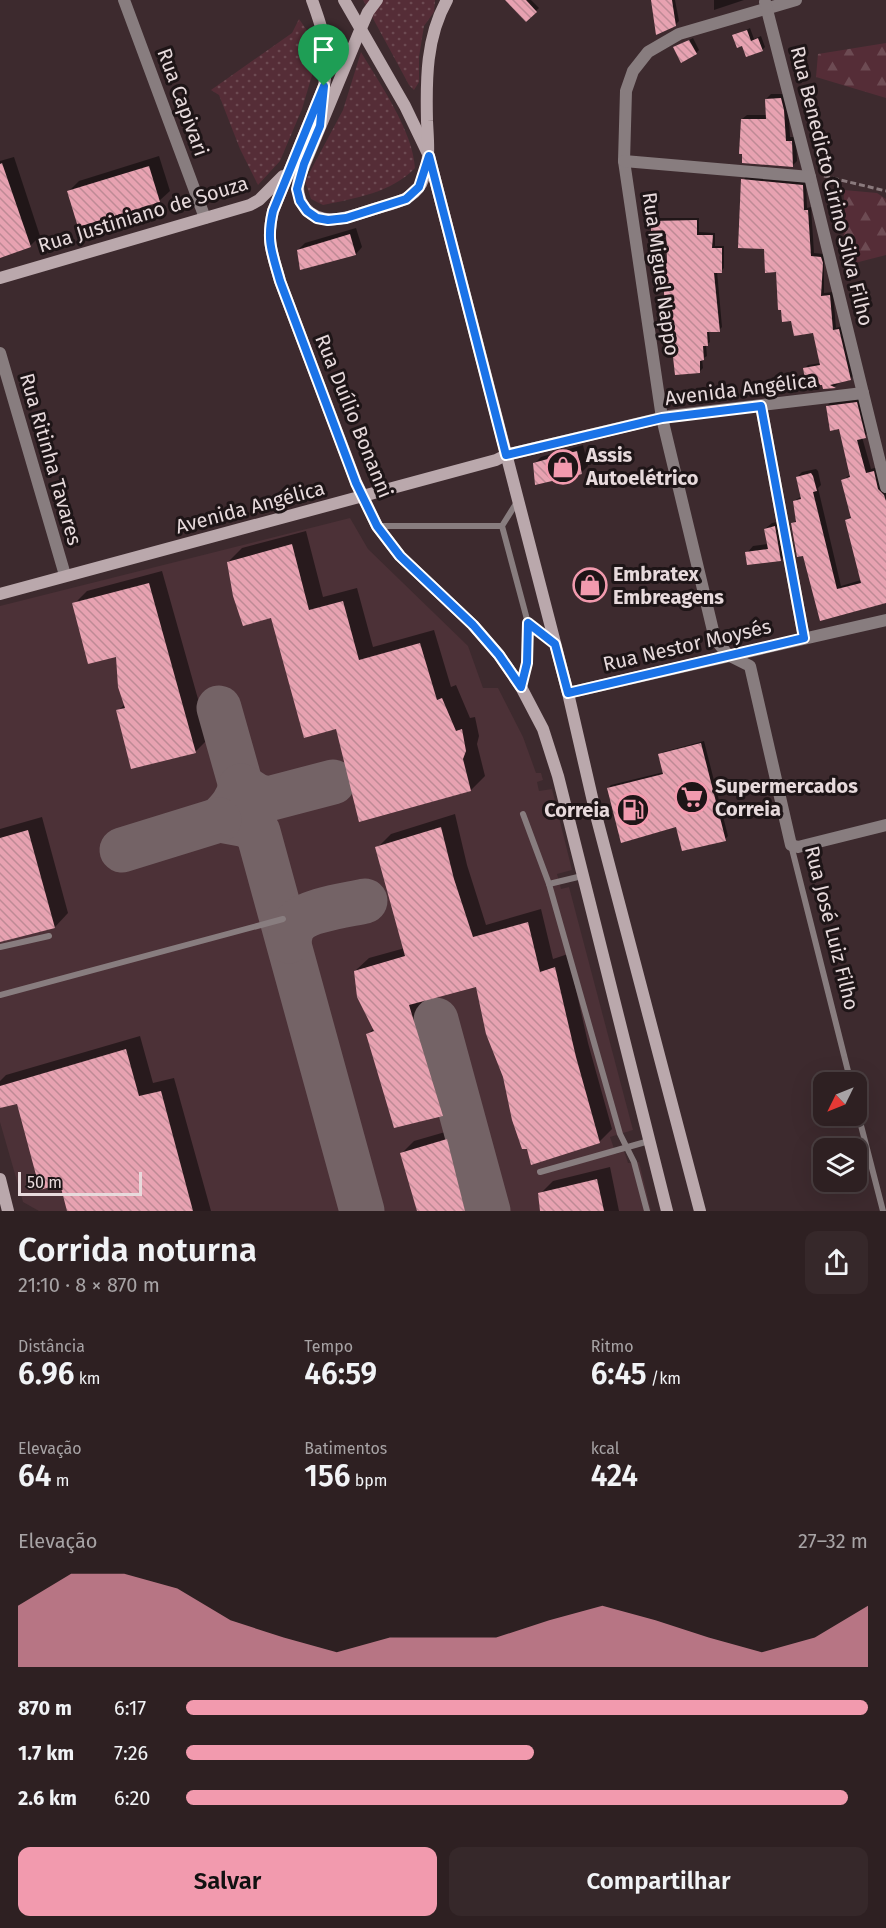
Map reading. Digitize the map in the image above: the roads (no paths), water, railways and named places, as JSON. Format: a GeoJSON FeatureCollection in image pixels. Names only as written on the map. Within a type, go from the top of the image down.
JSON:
{"type":"FeatureCollection","features":[{"type":"Feature","properties":{"kind":"main road"},"geometry":{"type":"LineString","coordinates":[[312,0],[325,37],[327,59],[318,131]]}},
{"type":"Feature","properties":{"kind":"main road"},"geometry":{"type":"LineString","coordinates":[[344,0],[405,106],[429,156],[568,693],[597,819],[700,1211]]}},
{"type":"Feature","properties":{"kind":"main road"},"geometry":{"type":"LineString","coordinates":[[377,0],[368,12],[361,28],[302,171],[297,189],[300,201],[307,211],[317,218],[328,220],[346,218],[406,199],[419,187],[429,156],[426,94],[428,58],[434,29],[444,2]]}},
{"type":"Feature","properties":{"kind":"main road","name":"Rua Duílio Bonanni"},"geometry":{"type":"LineString","coordinates":[[324,86],[287,172],[268,229],[270,248],[280,281],[356,483],[377,526],[400,556],[473,625],[499,655],[521,687],[543,729],[558,776],[668,1211]]}},
{"type":"Feature","properties":{"kind":"main road","name":"Rua Justiniano de Souza"},"geometry":{"type":"LineString","coordinates":[[0,278],[250,205],[260,200],[287,172],[318,131]]}},
{"type":"Feature","properties":{"kind":"main road","name":"Avenida Angélica"},"geometry":{"type":"LineString","coordinates":[[0,594],[363,498],[496,460],[506,455]]}},
{"type":"Feature","properties":{"kind":"main road"},"geometry":{"type":"LineString","coordinates":[[0,1179],[8,1211]]}},
{"type":"Feature","properties":{"kind":"street","name":"Rua Capivari"},"geometry":{"type":"LineString","coordinates":[[124,0],[205,218]]}},
{"type":"Feature","properties":{"kind":"street","name":"Rua Miguel Nappo"},"geometry":{"type":"LineString","coordinates":[[728,655],[716,639],[662,418],[624,161],[626,91],[633,71],[648,52],[679,34],[765,4],[796,0]]}},
{"type":"Feature","properties":{"kind":"street","name":"Rua Benedicto Cirino Silva Filho"},"geometry":{"type":"LineString","coordinates":[[765,4],[886,487]]}},
{"type":"Feature","properties":{"kind":"street"},"geometry":{"type":"LineString","coordinates":[[624,161],[810,177]]}},
{"type":"Feature","properties":{"kind":"street","name":"Rua Ritinha Tavares"},"geometry":{"type":"LineString","coordinates":[[0,353],[65,575]]}},
{"type":"Feature","properties":{"kind":"street","name":"Avenida Angélica"},"geometry":{"type":"LineString","coordinates":[[506,455],[662,418],[863,393]]}},
{"type":"Feature","properties":{"kind":"street"},"geometry":{"type":"LineString","coordinates":[[761,406],[804,638]]}},
{"type":"Feature","properties":{"kind":"street","name":"Rua Nestor Moysés"},"geometry":{"type":"LineString","coordinates":[[568,693],[886,620]]}},
{"type":"Feature","properties":{"kind":"street","name":"Rua José Luiz Filho"},"geometry":{"type":"LineString","coordinates":[[728,655],[750,666],[791,844]]}},
{"type":"Feature","properties":{"kind":"street"},"geometry":{"type":"LineString","coordinates":[[791,844],[798,847],[886,825]]}},
{"type":"Feature","properties":{"kind":"lane"},"geometry":{"type":"LineString","coordinates":[[518,502],[502,526],[528,623],[527,663],[521,687]]}},
{"type":"Feature","properties":{"kind":"lane"},"geometry":{"type":"LineString","coordinates":[[377,526],[502,526]]}},
{"type":"Feature","properties":{"kind":"lane"},"geometry":{"type":"LineString","coordinates":[[528,623],[555,644]]}},
{"type":"Feature","properties":{"kind":"lane"},"geometry":{"type":"LineString","coordinates":[[523,814],[549,884],[620,1134],[634,1162],[647,1211]]}},
{"type":"Feature","properties":{"kind":"lane","name":"Rua José Luiz Filho"},"geometry":{"type":"LineString","coordinates":[[791,844],[848,1072]]}},
{"type":"Feature","properties":{"kind":"lane"},"geometry":{"type":"LineString","coordinates":[[549,884],[582,876]]}},
{"type":"Feature","properties":{"kind":"lane"},"geometry":{"type":"LineString","coordinates":[[0,995],[283,919]]}},
{"type":"Feature","properties":{"kind":"lane"},"geometry":{"type":"LineString","coordinates":[[0,947],[49,936]]}},
{"type":"Feature","properties":{"kind":"lane"},"geometry":{"type":"LineString","coordinates":[[861,1126],[883,1211]]}},
{"type":"Feature","properties":{"kind":"lane"},"geometry":{"type":"LineString","coordinates":[[540,1172],[649,1141]]}},
{"type":"Feature","properties":{"kind":"place","name":"Assis Autoelétrico"},"geometry":{"type":"Point","coordinates":[563,467]}},
{"type":"Feature","properties":{"kind":"place","name":"Embratex Embreagens"},"geometry":{"type":"Point","coordinates":[590,585]}},
{"type":"Feature","properties":{"kind":"place","name":"Supermercados Correia"},"geometry":{"type":"Point","coordinates":[692,797]}},
{"type":"Feature","properties":{"kind":"place","name":"Correia"},"geometry":{"type":"Point","coordinates":[633,810]}}]}
